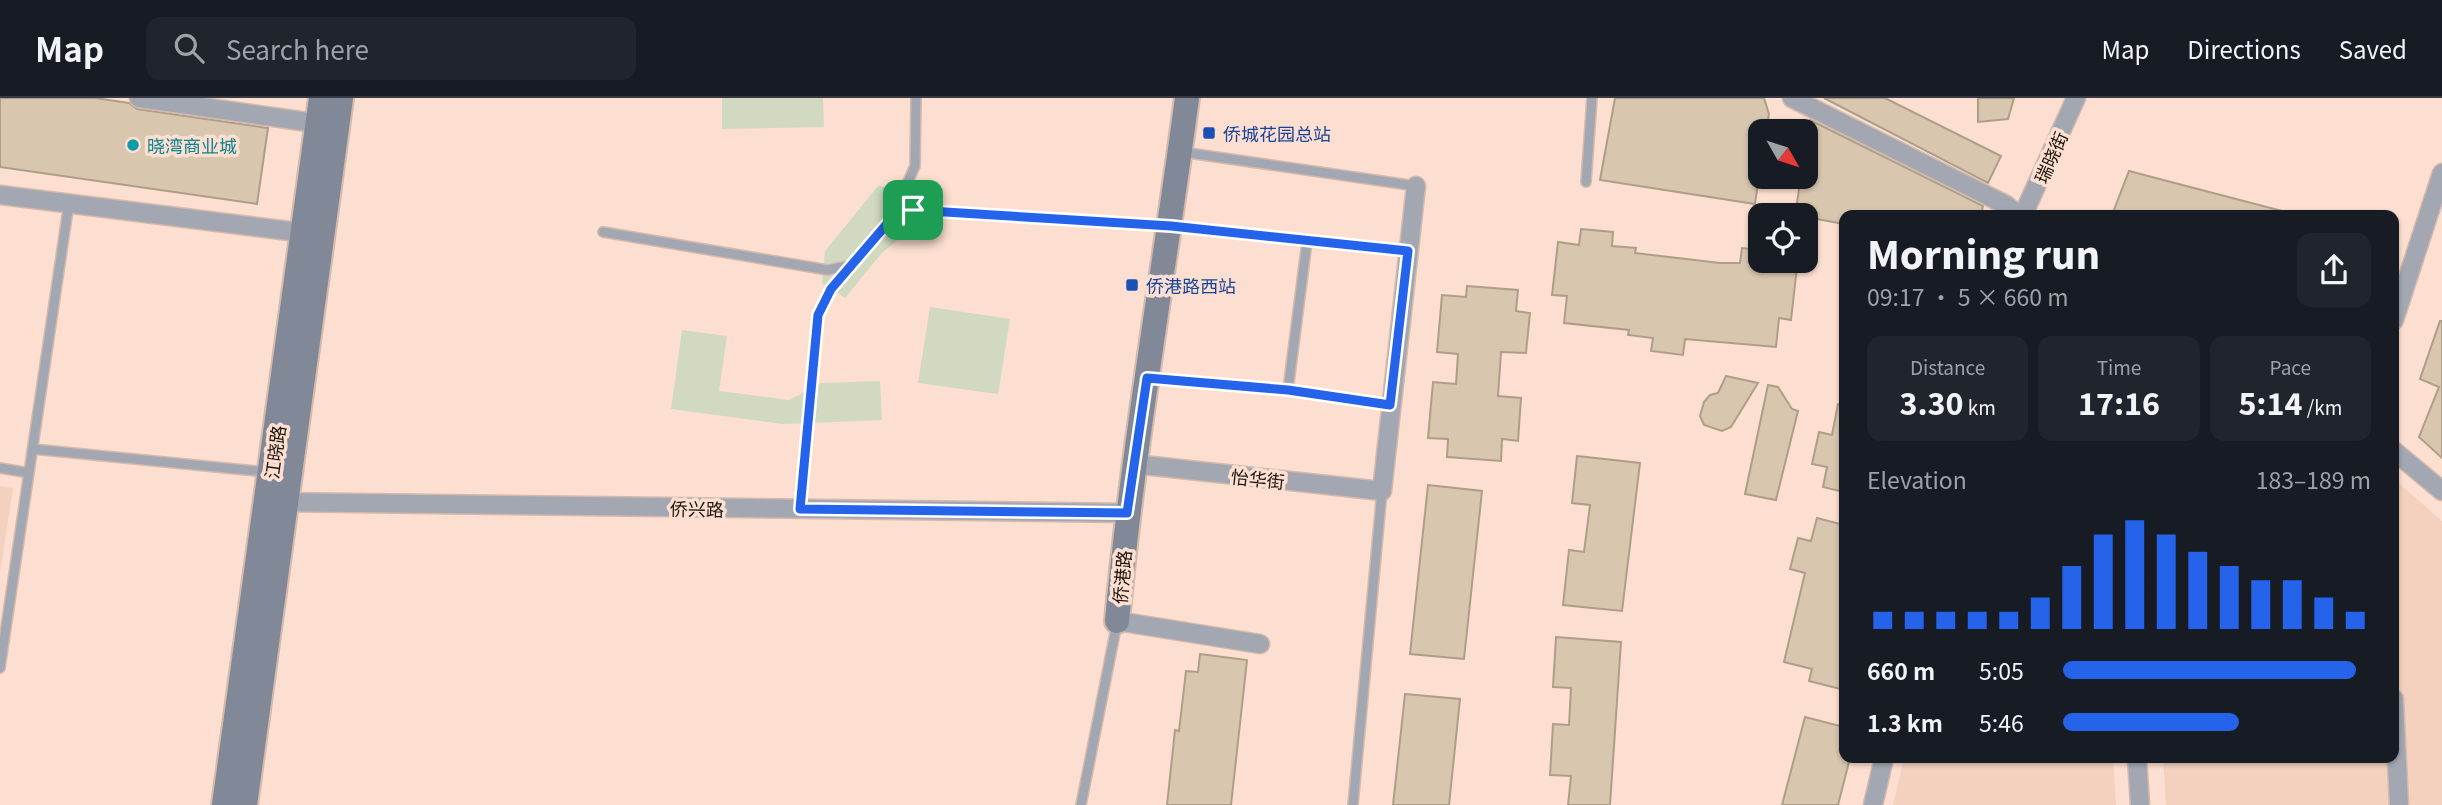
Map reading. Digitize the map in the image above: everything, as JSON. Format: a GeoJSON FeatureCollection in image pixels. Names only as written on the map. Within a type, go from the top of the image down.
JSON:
{"type":"FeatureCollection","features":[{"type":"Feature","properties":{"kind":"street"},"geometry":{"type":"LineString","coordinates":[[139,98],[327,124]]}},
{"type":"Feature","properties":{"kind":"street","name":"江晓路"},"geometry":{"type":"LineString","coordinates":[[321,98],[327,124]]}},
{"type":"Feature","properties":{"kind":"street","name":"江晓路"},"geometry":{"type":"LineString","coordinates":[[224,805],[276,502],[327,124],[341,98]]}},
{"type":"Feature","properties":{"kind":"street","name":"侨港路"},"geometry":{"type":"LineString","coordinates":[[1117,621],[1127,513],[1171,226],[1187,98]]}},
{"type":"Feature","properties":{"kind":"street"},"geometry":{"type":"LineString","coordinates":[[1792,98],[2014,210]]}},
{"type":"Feature","properties":{"kind":"street","name":"瑞晓街"},"geometry":{"type":"LineString","coordinates":[[2023,210],[2076,98]]}},
{"type":"Feature","properties":{"kind":"street"},"geometry":{"type":"LineString","coordinates":[[2399,305],[2442,173]]}},
{"type":"Feature","properties":{"kind":"street"},"geometry":{"type":"LineString","coordinates":[[1381,491],[1416,186]]}},
{"type":"Feature","properties":{"kind":"street"},"geometry":{"type":"LineString","coordinates":[[0,195],[312,234]]}},
{"type":"Feature","properties":{"kind":"street"},"geometry":{"type":"LineString","coordinates":[[2399,455],[2442,491]]}},
{"type":"Feature","properties":{"kind":"street","name":"怡华街"},"geometry":{"type":"LineString","coordinates":[[1134,464],[1381,491]]}},
{"type":"Feature","properties":{"kind":"street","name":"江晓路"},"geometry":{"type":"LineString","coordinates":[[245,805],[276,502]]}},
{"type":"Feature","properties":{"kind":"street","name":"侨兴路"},"geometry":{"type":"LineString","coordinates":[[276,502],[1127,513]]}},
{"type":"Feature","properties":{"kind":"street"},"geometry":{"type":"LineString","coordinates":[[1117,621],[1260,644]]}},
{"type":"Feature","properties":{"kind":"street"},"geometry":{"type":"LineString","coordinates":[[1873,805],[1883,763]]}},
{"type":"Feature","properties":{"kind":"street"},"geometry":{"type":"LineString","coordinates":[[2137,763],[2140,805]]}},
{"type":"Feature","properties":{"kind":"street"},"geometry":{"type":"LineString","coordinates":[[2397,763],[2399,805]]}},
{"type":"Feature","properties":{"kind":"lane"},"geometry":{"type":"LineString","coordinates":[[800,509],[818,315],[831,289],[892,218],[915,166],[916,98]]}},
{"type":"Feature","properties":{"kind":"lane"},"geometry":{"type":"LineString","coordinates":[[1586,182],[1592,98]]}},
{"type":"Feature","properties":{"kind":"lane"},"geometry":{"type":"LineString","coordinates":[[1180,152],[1416,186]]}},
{"type":"Feature","properties":{"kind":"lane"},"geometry":{"type":"LineString","coordinates":[[0,668],[69,203]]}},
{"type":"Feature","properties":{"kind":"lane"},"geometry":{"type":"LineString","coordinates":[[892,218],[913,210],[1171,226],[1408,251]]}},
{"type":"Feature","properties":{"kind":"lane"},"geometry":{"type":"LineString","coordinates":[[603,232],[828,270],[851,265]]}},
{"type":"Feature","properties":{"kind":"lane"},"geometry":{"type":"LineString","coordinates":[[1288,390],[1307,242]]}},
{"type":"Feature","properties":{"kind":"lane"},"geometry":{"type":"LineString","coordinates":[[1147,378],[1288,390],[1390,405]]}},
{"type":"Feature","properties":{"kind":"lane"},"geometry":{"type":"LineString","coordinates":[[33,449],[280,474]]}},
{"type":"Feature","properties":{"kind":"lane"},"geometry":{"type":"LineString","coordinates":[[0,468],[29,473]]}},
{"type":"Feature","properties":{"kind":"lane"},"geometry":{"type":"LineString","coordinates":[[1353,805],[1381,491]]}},
{"type":"Feature","properties":{"kind":"lane","name":"侨港路"},"geometry":{"type":"LineString","coordinates":[[1082,805],[1117,621]]}},
{"type":"Feature","properties":{"kind":"shaded area"},"geometry":{"type":"Polygon","coordinates":[[[2399,483],[2442,521],[2442,805],[2166,805],[2163,763],[2399,763],[2399,483]]]}},
{"type":"Feature","properties":{"kind":"shaded area"},"geometry":{"type":"Polygon","coordinates":[[[0,486],[13,488],[0,573],[0,486]]]}},
{"type":"Feature","properties":{"kind":"shaded area"},"geometry":{"type":"Polygon","coordinates":[[[1903,763],[2113,763],[2116,805],[1893,805],[1903,763]]]}},
{"type":"Feature","properties":{"kind":"green space"},"geometry":{"type":"Polygon","coordinates":[[[722,98],[823,98],[824,127],[722,129],[722,98]]]}},
{"type":"Feature","properties":{"kind":"green space"},"geometry":{"type":"Polygon","coordinates":[[[878,186],[920,193],[916,224],[881,254],[845,298],[822,283],[825,251],[878,186]]]}},
{"type":"Feature","properties":{"kind":"green space"},"geometry":{"type":"Polygon","coordinates":[[[930,307],[1010,319],[998,394],[918,383],[930,307]]]}},
{"type":"Feature","properties":{"kind":"green space"},"geometry":{"type":"Polygon","coordinates":[[[682,330],[727,336],[719,391],[789,400],[821,383],[880,381],[882,420],[783,424],[671,409],[682,330]]]}},
{"type":"Feature","properties":{"kind":"building","name":"晓湾商业城"},"geometry":{"type":"Polygon","coordinates":[[[0,98],[95,98],[129,103],[137,109],[268,128],[257,204],[0,167],[0,98]]]}},
{"type":"Feature","properties":{"kind":"building"},"geometry":{"type":"Polygon","coordinates":[[[1615,98],[1764,98],[1768,119],[1748,119],[1748,189],[1757,189],[1755,203],[1600,180],[1615,98]]]}},
{"type":"Feature","properties":{"kind":"building"},"geometry":{"type":"Polygon","coordinates":[[[1824,98],[1885,98],[2001,156],[1988,183],[1824,98]]]}},
{"type":"Feature","properties":{"kind":"building"},"geometry":{"type":"Polygon","coordinates":[[[1978,98],[2014,98],[2008,119],[1978,122],[1978,98]]]}},
{"type":"Feature","properties":{"kind":"building"},"geometry":{"type":"Polygon","coordinates":[[[1818,124],[1983,206],[1982,210],[1839,210],[1839,223],[1818,219],[1818,203],[1797,203],[1799,189],[1818,189],[1818,124]]]}},
{"type":"Feature","properties":{"kind":"building"},"geometry":{"type":"Polygon","coordinates":[[[2129,171],[2278,210],[2114,210],[2129,171]]]}},
{"type":"Feature","properties":{"kind":"building"},"geometry":{"type":"Polygon","coordinates":[[[1581,229],[1613,232],[1612,246],[1636,248],[1635,253],[1740,263],[1742,248],[1748,249],[1748,273],[1796,273],[1791,320],[1779,318],[1776,347],[1685,339],[1683,355],[1651,351],[1653,338],[1628,335],[1629,330],[1564,323],[1567,296],[1552,295],[1558,242],[1579,245],[1581,229]]]}},
{"type":"Feature","properties":{"kind":"building"},"geometry":{"type":"Polygon","coordinates":[[[1467,286],[1518,290],[1516,311],[1530,313],[1526,353],[1501,352],[1498,396],[1521,398],[1518,441],[1502,439],[1501,461],[1447,457],[1448,439],[1428,438],[1433,382],[1456,384],[1458,354],[1437,352],[1442,295],[1466,297],[1467,286]]]}},
{"type":"Feature","properties":{"kind":"building"},"geometry":{"type":"Polygon","coordinates":[[[2440,321],[2442,458],[2419,437],[2439,387],[2420,379],[2440,321]]]}},
{"type":"Feature","properties":{"kind":"building"},"geometry":{"type":"Polygon","coordinates":[[[1726,376],[1758,383],[1731,427],[1722,431],[1704,425],[1700,416],[1704,402],[1710,395],[1718,393],[1726,376]]]}},
{"type":"Feature","properties":{"kind":"building"},"geometry":{"type":"Polygon","coordinates":[[[1768,385],[1778,387],[1792,409],[1798,411],[1776,500],[1745,494],[1768,385]]]}},
{"type":"Feature","properties":{"kind":"building"},"geometry":{"type":"Polygon","coordinates":[[[1839,404],[1839,491],[1823,487],[1827,467],[1812,464],[1819,432],[1832,435],[1839,404]]]}},
{"type":"Feature","properties":{"kind":"building"},"geometry":{"type":"Polygon","coordinates":[[[1577,456],[1640,463],[1622,611],[1563,605],[1569,550],[1584,552],[1590,505],[1572,503],[1577,456]]]}},
{"type":"Feature","properties":{"kind":"building"},"geometry":{"type":"Polygon","coordinates":[[[1428,485],[1482,491],[1464,659],[1410,654],[1428,485]]]}},
{"type":"Feature","properties":{"kind":"building"},"geometry":{"type":"Polygon","coordinates":[[[1817,518],[1839,524],[1839,689],[1809,681],[1812,669],[1784,662],[1805,573],[1790,569],[1798,538],[1811,541],[1817,518]]]}},
{"type":"Feature","properties":{"kind":"building"},"geometry":{"type":"Polygon","coordinates":[[[1556,637],[1621,642],[1610,805],[1568,805],[1571,776],[1550,775],[1553,724],[1569,725],[1571,688],[1553,687],[1556,637]]]}},
{"type":"Feature","properties":{"kind":"building"},"geometry":{"type":"Polygon","coordinates":[[[1200,654],[1247,660],[1231,805],[1167,805],[1175,730],[1179,731],[1186,671],[1198,672],[1200,654]]]}},
{"type":"Feature","properties":{"kind":"building"},"geometry":{"type":"Polygon","coordinates":[[[1405,694],[1460,699],[1449,805],[1393,805],[1405,694]]]}},
{"type":"Feature","properties":{"kind":"building"},"geometry":{"type":"Polygon","coordinates":[[[1805,717],[1839,726],[1839,763],[1849,763],[1838,805],[1782,805],[1805,717]]]}},
{"type":"Feature","properties":{"kind":"place","name":"侨城花园总站"},"geometry":{"type":"Point","coordinates":[1209,133]}},
{"type":"Feature","properties":{"kind":"place","name":"晓湾商业城"},"geometry":{"type":"Point","coordinates":[133,145]}},
{"type":"Feature","properties":{"kind":"place","name":"侨港路西站"},"geometry":{"type":"Point","coordinates":[1132,285]}},
{"type":"Feature","properties":{"kind":"route"},"geometry":{"type":"LineString","coordinates":[[913,210],[1171,226],[1408,251],[1390,405],[1288,390],[1147,378],[1127,513],[800,509],[818,315],[831,289],[892,218],[913,210]]}}]}
